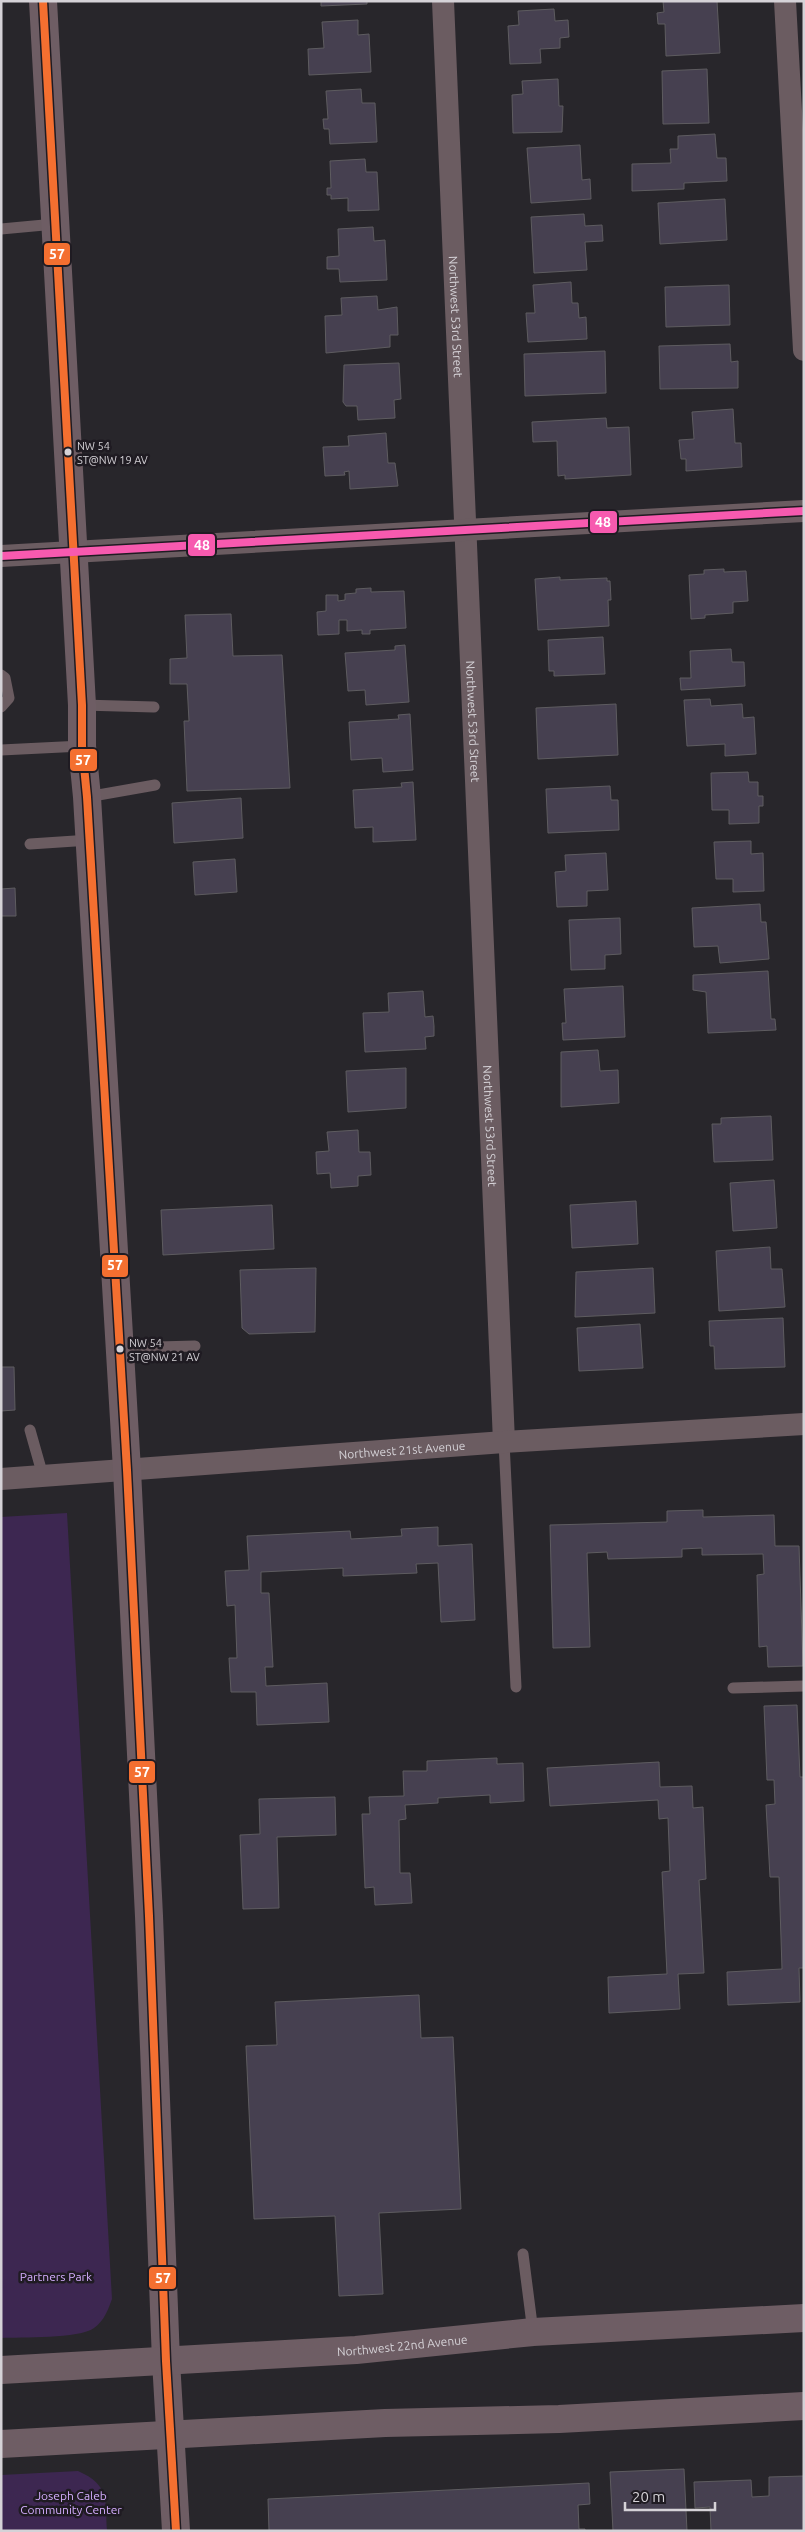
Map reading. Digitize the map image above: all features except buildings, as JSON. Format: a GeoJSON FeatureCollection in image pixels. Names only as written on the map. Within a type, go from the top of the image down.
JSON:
{"type":"FeatureCollection","features":[{"type":"Feature","properties":{"kind":"main road"},"geometry":{"type":"LineString","coordinates":[[43,1],[82,705],[82,746],[90,840],[127,1470],[149,1916],[166,2361],[176,2531]]}},
{"type":"Feature","properties":{"kind":"main road","name":"Northwest 22nd Avenue"},"geometry":{"type":"LineString","coordinates":[[1,2370],[356,2350],[533,2332],[804,2318]]}},
{"type":"Feature","properties":{"kind":"main road"},"geometry":{"type":"LineString","coordinates":[[1,2444],[384,2423],[559,2419],[804,2406]]}},
{"type":"Feature","properties":{"kind":"street","name":"Northwest 53rd Street"},"geometry":{"type":"LineString","coordinates":[[442,1],[504,1442]]}},
{"type":"Feature","properties":{"kind":"street"},"geometry":{"type":"LineString","coordinates":[[785,1],[804,350]]}},
{"type":"Feature","properties":{"kind":"street"},"geometry":{"type":"LineString","coordinates":[[1,556],[804,512]]}},
{"type":"Feature","properties":{"kind":"street","name":"Northwest 21st Avenue"},"geometry":{"type":"LineString","coordinates":[[1,1479],[504,1442],[804,1424]]}},
{"type":"Feature","properties":{"kind":"lane"},"geometry":{"type":"LineString","coordinates":[[1,229],[55,224]]}},
{"type":"Feature","properties":{"kind":"lane"},"geometry":{"type":"LineString","coordinates":[[1,675],[5,678],[9,698],[1,707]]}},
{"type":"Feature","properties":{"kind":"lane"},"geometry":{"type":"LineString","coordinates":[[82,705],[154,707]]}},
{"type":"Feature","properties":{"kind":"lane"},"geometry":{"type":"LineString","coordinates":[[1,750],[82,746]]}},
{"type":"Feature","properties":{"kind":"lane"},"geometry":{"type":"LineString","coordinates":[[87,797],[155,785]]}},
{"type":"Feature","properties":{"kind":"lane"},"geometry":{"type":"LineString","coordinates":[[30,844],[90,840]]}},
{"type":"Feature","properties":{"kind":"lane"},"geometry":{"type":"LineString","coordinates":[[120,1348],[194,1346]]}},
{"type":"Feature","properties":{"kind":"lane"},"geometry":{"type":"LineString","coordinates":[[30,1430],[43,1476]]}},
{"type":"Feature","properties":{"kind":"lane"},"geometry":{"type":"LineString","coordinates":[[504,1442],[516,1688]]}},
{"type":"Feature","properties":{"kind":"lane"},"geometry":{"type":"LineString","coordinates":[[733,1688],[804,1686]]}},
{"type":"Feature","properties":{"kind":"lane"},"geometry":{"type":"LineString","coordinates":[[523,2254],[533,2332]]}},
{"type":"Feature","properties":{"kind":"green space","name":"Partners Park"},"geometry":{"type":"Polygon","coordinates":[[[67,1513],[112,2299],[103,2319],[87,2332],[63,2336],[1,2338],[1,1517],[67,1513]]]}},
{"type":"Feature","properties":{"kind":"green space","name":"Joseph Caleb Community Center"},"geometry":{"type":"Polygon","coordinates":[[[78,2471],[88,2476],[101,2488],[105,2502],[107,2531],[1,2531],[1,2475],[78,2471]]]}},
{"type":"Feature","properties":{"kind":"transit line","name":"57"},"geometry":{"type":"LineString","coordinates":[[43,1],[82,705],[82,746],[87,797],[127,1470],[149,1916],[166,2361],[176,2531]]}},
{"type":"Feature","properties":{"kind":"transit line","name":"48"},"geometry":{"type":"LineString","coordinates":[[1,556],[804,511]]}},
{"type":"Feature","properties":{"kind":"place","name":"NW 54 ST@NW 19 AV"},"geometry":{"type":"Point","coordinates":[68,452]}},
{"type":"Feature","properties":{"kind":"place","name":"NW 54 ST@NW 21 AV"},"geometry":{"type":"Point","coordinates":[120,1349]}}]}
